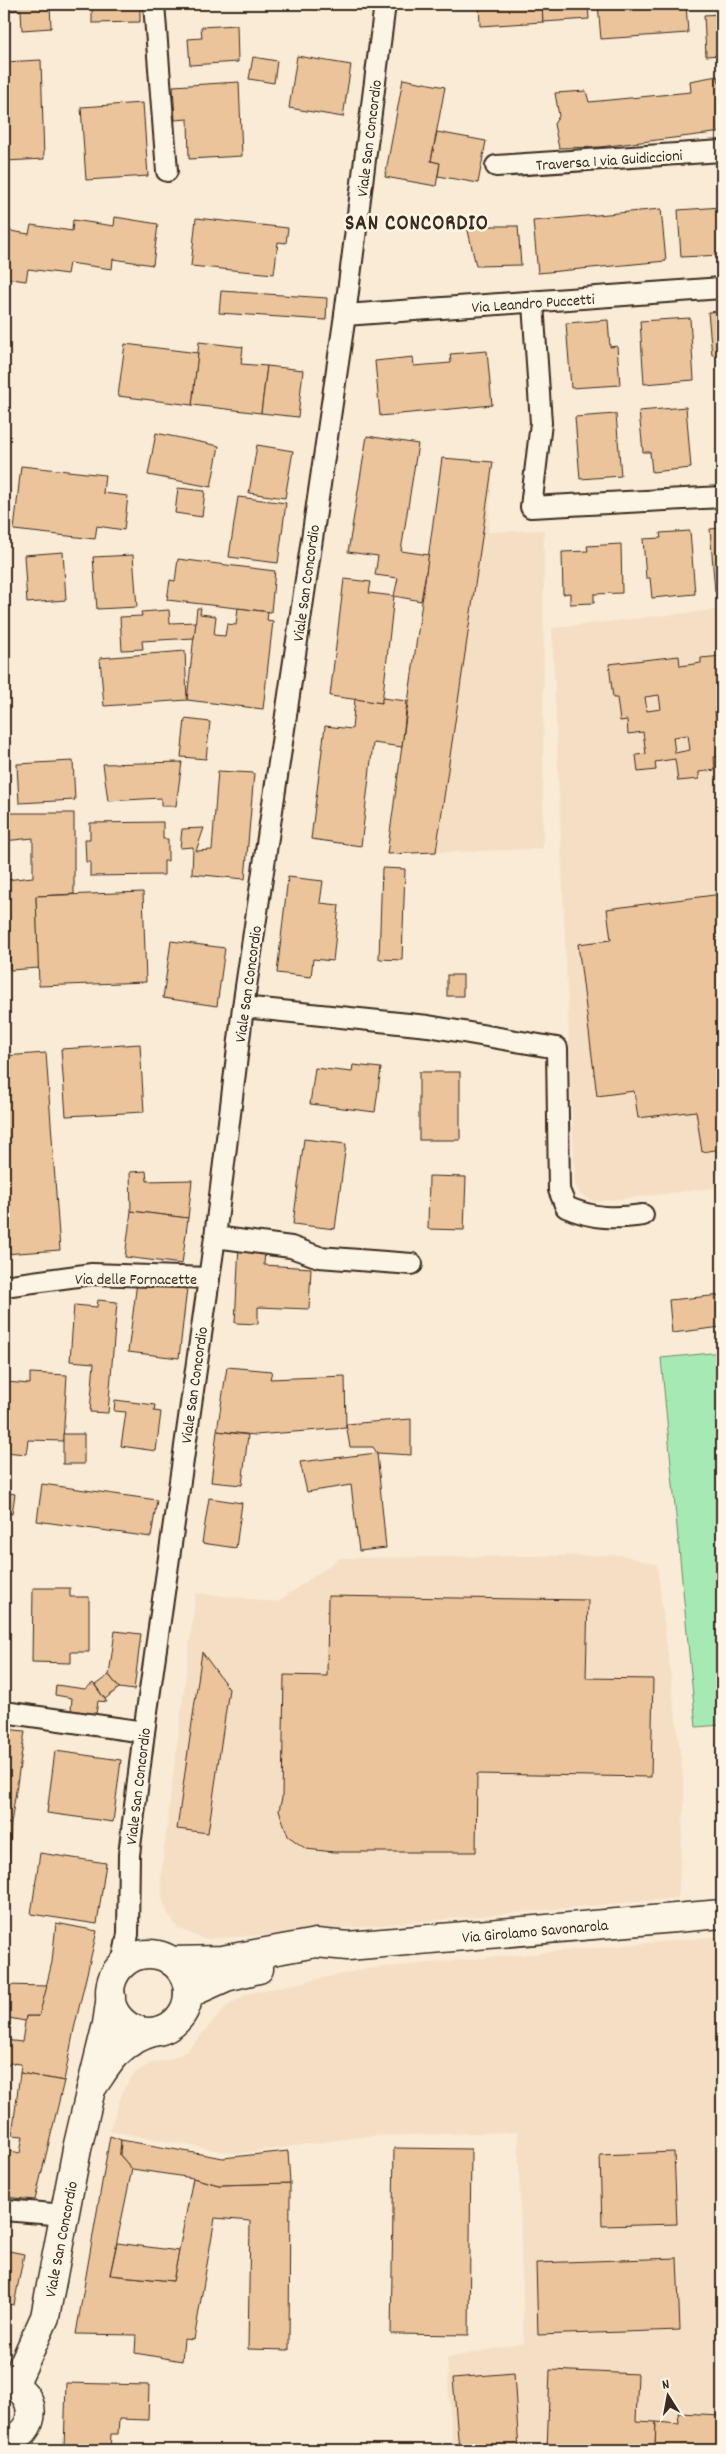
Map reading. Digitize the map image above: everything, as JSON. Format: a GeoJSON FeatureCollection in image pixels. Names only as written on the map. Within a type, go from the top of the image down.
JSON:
{"type":"FeatureCollection","features":[{"type":"Feature","properties":{"kind":"street"},"geometry":{"type":"LineString","coordinates":[[154,4],[167,171]]}},
{"type":"Feature","properties":{"kind":"street","name":"Viale San Concordio"},"geometry":{"type":"LineString","coordinates":[[6,2444],[22,2432],[31,2416],[27,2398],[9,2384],[45,2317],[76,2149],[107,2024],[115,1974],[122,1965],[128,1934],[128,1855],[144,1732],[215,1237],[243,1007],[345,315],[385,4]]}},
{"type":"Feature","properties":{"kind":"street","name":"Traversa 1 via Guidiccioni"},"geometry":{"type":"LineString","coordinates":[[496,166],[722,151]]}},
{"type":"Feature","properties":{"kind":"street","name":"Via Leandro Puccetti"},"geometry":{"type":"LineString","coordinates":[[345,315],[722,288]]}},
{"type":"Feature","properties":{"kind":"street"},"geometry":{"type":"LineString","coordinates":[[532,303],[541,424],[531,507],[722,497]]}},
{"type":"Feature","properties":{"kind":"street"},"geometry":{"type":"LineString","coordinates":[[243,1007],[428,1026],[557,1048],[559,1190],[566,1207],[585,1216],[620,1218],[643,1215]]}},
{"type":"Feature","properties":{"kind":"street"},"geometry":{"type":"LineString","coordinates":[[215,1237],[282,1246],[319,1257],[412,1264]]}},
{"type":"Feature","properties":{"kind":"street","name":"Via delle Fornacette"},"geometry":{"type":"LineString","coordinates":[[4,1286],[92,1274],[209,1278]]}},
{"type":"Feature","properties":{"kind":"street"},"geometry":{"type":"LineString","coordinates":[[4,1712],[144,1732]]}},
{"type":"Feature","properties":{"kind":"street","name":"Via Girolamo Savonarola"},"geometry":{"type":"LineString","coordinates":[[171,1961],[222,1960],[316,1942],[348,1946],[722,1914]]}},
{"type":"Feature","properties":{"kind":"street","name":"Via Girolamo Savonarola"},"geometry":{"type":"LineString","coordinates":[[188,1994],[226,1978],[318,1957],[348,1946]]}},
{"type":"Feature","properties":{"kind":"street"},"geometry":{"type":"LineString","coordinates":[[122,1965],[131,1959],[151,1954],[171,1961],[180,1970],[186,1982],[188,1994]]}},
{"type":"Feature","properties":{"kind":"street","name":"Viale San Concordio"},"geometry":{"type":"LineString","coordinates":[[91,2089],[112,2058],[125,2043],[162,2030],[178,2020],[183,2012],[188,1994]]}},
{"type":"Feature","properties":{"kind":"street"},"geometry":{"type":"LineString","coordinates":[[110,1996],[113,2007],[127,2025],[135,2029],[153,2032]]}},
{"type":"Feature","properties":{"kind":"street"},"geometry":{"type":"LineString","coordinates":[[4,2210],[65,2215]]}},
{"type":"Feature","properties":{"kind":"shaded area"},"geometry":{"type":"Polygon","coordinates":[[[442,458],[493,462],[488,532],[544,530],[543,849],[387,854],[442,458]]]}},
{"type":"Feature","properties":{"kind":"shaded area"},"geometry":{"type":"Polygon","coordinates":[[[722,609],[722,1187],[594,1202],[580,1194],[575,1184],[552,628],[722,609]]]}},
{"type":"Feature","properties":{"kind":"shaded area"},"geometry":{"type":"Polygon","coordinates":[[[622,1555],[657,1565],[685,1792],[678,1898],[282,1934],[203,1939],[178,1928],[168,1914],[162,1899],[161,1874],[196,1593],[277,1602],[340,1558],[622,1555]]]}},
{"type":"Feature","properties":{"kind":"shaded area"},"geometry":{"type":"Polygon","coordinates":[[[722,1936],[722,2450],[452,2450],[447,2358],[524,2343],[518,2132],[368,2136],[236,2154],[109,2131],[124,2088],[135,2073],[151,2063],[168,2060],[187,2051],[226,2007],[246,1994],[366,1969],[722,1936]]]}},
{"type":"Feature","properties":{"kind":"green space"},"geometry":{"type":"Polygon","coordinates":[[[722,1352],[722,1725],[696,1727],[661,1358],[722,1352]]]}},
{"type":"Feature","properties":{"kind":"building"},"geometry":{"type":"Polygon","coordinates":[[[4,4],[50,4],[51,28],[22,30],[21,10],[4,11],[4,4]]]}},
{"type":"Feature","properties":{"kind":"building"},"geometry":{"type":"Polygon","coordinates":[[[92,4],[140,4],[140,22],[92,23],[92,4]]]}},
{"type":"Feature","properties":{"kind":"building"},"geometry":{"type":"Polygon","coordinates":[[[479,4],[542,4],[543,22],[480,26],[479,4]]]}},
{"type":"Feature","properties":{"kind":"building"},"geometry":{"type":"Polygon","coordinates":[[[542,4],[588,4],[589,19],[543,22],[542,4]]]}},
{"type":"Feature","properties":{"kind":"building"},"geometry":{"type":"Polygon","coordinates":[[[598,4],[686,4],[688,33],[601,39],[598,4]]]}},
{"type":"Feature","properties":{"kind":"building"},"geometry":{"type":"Polygon","coordinates":[[[719,6],[722,6],[722,55],[706,56],[704,15],[719,14],[719,6]]]}},
{"type":"Feature","properties":{"kind":"building"},"geometry":{"type":"Polygon","coordinates":[[[237,25],[238,62],[190,65],[188,39],[202,38],[201,27],[237,25]]]}},
{"type":"Feature","properties":{"kind":"building"},"geometry":{"type":"Polygon","coordinates":[[[297,56],[351,65],[343,117],[289,108],[297,56]]]}},
{"type":"Feature","properties":{"kind":"building"},"geometry":{"type":"Polygon","coordinates":[[[253,57],[277,61],[274,83],[249,79],[253,57]]]}},
{"type":"Feature","properties":{"kind":"building"},"geometry":{"type":"Polygon","coordinates":[[[41,60],[44,159],[6,161],[4,62],[41,60]]]}},
{"type":"Feature","properties":{"kind":"building"},"geometry":{"type":"Polygon","coordinates":[[[717,76],[722,90],[722,132],[600,147],[559,148],[554,124],[559,116],[555,93],[586,91],[589,102],[691,92],[690,81],[717,76]]]}},
{"type":"Feature","properties":{"kind":"building"},"geometry":{"type":"Polygon","coordinates":[[[403,79],[445,87],[431,161],[440,163],[436,186],[385,177],[403,79]]]}},
{"type":"Feature","properties":{"kind":"building"},"geometry":{"type":"Polygon","coordinates":[[[239,82],[242,156],[189,159],[188,119],[175,120],[173,86],[239,82]]]}},
{"type":"Feature","properties":{"kind":"building"},"geometry":{"type":"Polygon","coordinates":[[[143,103],[148,176],[86,180],[81,107],[143,103]]]}},
{"type":"Feature","properties":{"kind":"building"},"geometry":{"type":"Polygon","coordinates":[[[437,132],[486,141],[478,183],[438,176],[440,163],[431,161],[437,132]]]}},
{"type":"Feature","properties":{"kind":"building"},"geometry":{"type":"Polygon","coordinates":[[[717,167],[722,167],[722,199],[720,199],[717,167]]]}},
{"type":"Feature","properties":{"kind":"building"},"geometry":{"type":"Polygon","coordinates":[[[722,207],[722,255],[681,257],[678,210],[722,207]]]}},
{"type":"Feature","properties":{"kind":"building"},"geometry":{"type":"Polygon","coordinates":[[[661,209],[666,261],[538,273],[533,221],[661,209]]]}},
{"type":"Feature","properties":{"kind":"building"},"geometry":{"type":"Polygon","coordinates":[[[115,217],[158,224],[153,265],[113,259],[112,269],[69,263],[67,274],[28,269],[26,281],[4,278],[4,230],[29,234],[31,225],[72,231],[73,220],[114,226],[115,217]]]}},
{"type":"Feature","properties":{"kind":"building"},"geometry":{"type":"Polygon","coordinates":[[[196,218],[288,228],[286,243],[278,242],[274,274],[191,266],[196,218]]]}},
{"type":"Feature","properties":{"kind":"building"},"geometry":{"type":"Polygon","coordinates":[[[467,226],[518,226],[521,265],[476,266],[467,226]]]}},
{"type":"Feature","properties":{"kind":"building"},"geometry":{"type":"Polygon","coordinates":[[[221,291],[327,298],[326,320],[219,313],[221,291]]]}},
{"type":"Feature","properties":{"kind":"building"},"geometry":{"type":"Polygon","coordinates":[[[722,311],[722,354],[712,355],[708,312],[722,311]]]}},
{"type":"Feature","properties":{"kind":"building"},"geometry":{"type":"Polygon","coordinates":[[[690,318],[694,380],[644,384],[640,321],[690,318]]]}},
{"type":"Feature","properties":{"kind":"building"},"geometry":{"type":"Polygon","coordinates":[[[608,320],[610,347],[617,346],[620,385],[571,388],[566,323],[608,320]]]}},
{"type":"Feature","properties":{"kind":"building"},"geometry":{"type":"Polygon","coordinates":[[[199,342],[243,347],[241,364],[267,366],[261,413],[192,405],[199,342]]]}},
{"type":"Feature","properties":{"kind":"building"},"geometry":{"type":"Polygon","coordinates":[[[125,344],[198,353],[192,405],[118,396],[125,344]]]}},
{"type":"Feature","properties":{"kind":"building"},"geometry":{"type":"Polygon","coordinates":[[[487,351],[492,405],[380,416],[375,361],[413,357],[414,366],[451,363],[450,354],[487,351]]]}},
{"type":"Feature","properties":{"kind":"building"},"geometry":{"type":"Polygon","coordinates":[[[267,366],[303,370],[298,417],[261,413],[267,366]]]}},
{"type":"Feature","properties":{"kind":"building"},"geometry":{"type":"Polygon","coordinates":[[[686,407],[691,468],[652,472],[650,452],[643,452],[639,411],[686,407]]]}},
{"type":"Feature","properties":{"kind":"building"},"geometry":{"type":"Polygon","coordinates":[[[616,414],[621,476],[580,479],[575,417],[616,414]]]}},
{"type":"Feature","properties":{"kind":"building"},"geometry":{"type":"Polygon","coordinates":[[[156,433],[219,446],[211,487],[148,475],[156,433]]]}},
{"type":"Feature","properties":{"kind":"building"},"geometry":{"type":"Polygon","coordinates":[[[367,436],[418,444],[401,551],[429,555],[421,601],[394,596],[398,578],[375,575],[378,556],[348,552],[367,436]]]}},
{"type":"Feature","properties":{"kind":"building"},"geometry":{"type":"Polygon","coordinates":[[[257,445],[293,451],[285,498],[249,493],[257,445]]]}},
{"type":"Feature","properties":{"kind":"building"},"geometry":{"type":"Polygon","coordinates":[[[442,458],[493,462],[436,852],[387,854],[442,458]]]}},
{"type":"Feature","properties":{"kind":"building"},"geometry":{"type":"Polygon","coordinates":[[[21,466],[105,475],[103,493],[128,496],[124,530],[97,526],[95,539],[14,530],[21,466]]]}},
{"type":"Feature","properties":{"kind":"building"},"geometry":{"type":"Polygon","coordinates":[[[178,488],[205,491],[202,517],[175,513],[178,488]]]}},
{"type":"Feature","properties":{"kind":"building"},"geometry":{"type":"Polygon","coordinates":[[[238,497],[286,503],[278,563],[229,557],[238,497]]]}},
{"type":"Feature","properties":{"kind":"building"},"geometry":{"type":"Polygon","coordinates":[[[722,528],[722,592],[715,592],[710,529],[722,528]]]}},
{"type":"Feature","properties":{"kind":"building"},"geometry":{"type":"Polygon","coordinates":[[[690,531],[695,594],[652,598],[650,578],[646,578],[643,539],[661,538],[660,533],[690,531]]]}},
{"type":"Feature","properties":{"kind":"building"},"geometry":{"type":"Polygon","coordinates":[[[621,544],[622,593],[594,594],[594,603],[570,604],[570,593],[563,594],[562,552],[588,551],[587,546],[621,544]]]}},
{"type":"Feature","properties":{"kind":"building"},"geometry":{"type":"Polygon","coordinates":[[[63,552],[66,600],[27,603],[24,555],[63,552]]]}},
{"type":"Feature","properties":{"kind":"building"},"geometry":{"type":"Polygon","coordinates":[[[133,555],[137,607],[97,609],[93,557],[133,555]]]}},
{"type":"Feature","properties":{"kind":"building"},"geometry":{"type":"Polygon","coordinates":[[[178,559],[275,571],[271,612],[167,600],[170,580],[175,581],[178,559]]]}},
{"type":"Feature","properties":{"kind":"building"},"geometry":{"type":"Polygon","coordinates":[[[344,579],[371,582],[369,593],[394,596],[382,703],[330,696],[344,579]]]}},
{"type":"Feature","properties":{"kind":"building"},"geometry":{"type":"Polygon","coordinates":[[[197,608],[201,608],[200,614],[216,616],[214,635],[225,636],[227,624],[236,625],[238,608],[268,612],[267,620],[273,621],[263,709],[187,700],[197,608]]]}},
{"type":"Feature","properties":{"kind":"building"},"geometry":{"type":"Polygon","coordinates":[[[169,610],[170,623],[196,622],[194,638],[142,641],[143,649],[122,650],[120,617],[142,616],[141,612],[169,610]]]}},
{"type":"Feature","properties":{"kind":"building"},"geometry":{"type":"Polygon","coordinates":[[[185,651],[187,700],[104,706],[100,658],[185,651]]]}},
{"type":"Feature","properties":{"kind":"building"},"geometry":{"type":"Polygon","coordinates":[[[679,656],[680,666],[701,663],[701,658],[722,656],[722,707],[715,708],[716,721],[722,721],[722,756],[714,757],[715,770],[699,772],[699,779],[678,781],[675,759],[655,762],[656,770],[638,772],[636,755],[646,754],[643,732],[628,734],[627,720],[620,721],[617,698],[613,698],[609,664],[679,656]],[[659,695],[645,697],[647,711],[661,709],[659,695]],[[688,735],[673,737],[675,753],[690,750],[688,735]]]}},
{"type":"Feature","properties":{"kind":"building"},"geometry":{"type":"Polygon","coordinates":[[[382,698],[407,701],[402,747],[373,743],[361,846],[311,839],[325,726],[352,729],[355,699],[382,703],[382,698]]]}},
{"type":"Feature","properties":{"kind":"building"},"geometry":{"type":"Polygon","coordinates":[[[185,719],[210,722],[206,759],[181,757],[185,719]]]}},
{"type":"Feature","properties":{"kind":"building"},"geometry":{"type":"Polygon","coordinates":[[[73,761],[75,800],[19,803],[17,764],[73,761]]]}},
{"type":"Feature","properties":{"kind":"building"},"geometry":{"type":"Polygon","coordinates":[[[182,762],[176,806],[161,806],[161,798],[108,801],[103,764],[182,762]]]}},
{"type":"Feature","properties":{"kind":"building"},"geometry":{"type":"Polygon","coordinates":[[[218,771],[254,773],[245,879],[192,874],[193,847],[180,848],[182,829],[204,828],[196,851],[212,850],[218,771]]]}},
{"type":"Feature","properties":{"kind":"building"},"geometry":{"type":"Polygon","coordinates":[[[4,813],[74,813],[74,894],[36,896],[39,968],[10,970],[6,880],[33,877],[33,838],[4,841],[4,813]]]}},
{"type":"Feature","properties":{"kind":"building"},"geometry":{"type":"Polygon","coordinates":[[[163,822],[163,839],[168,839],[168,861],[164,861],[164,875],[90,876],[90,862],[86,862],[85,839],[90,839],[90,823],[163,822]]]}},
{"type":"Feature","properties":{"kind":"building"},"geometry":{"type":"Polygon","coordinates":[[[382,868],[405,869],[402,960],[379,959],[382,868]]]}},
{"type":"Feature","properties":{"kind":"building"},"geometry":{"type":"Polygon","coordinates":[[[288,877],[323,881],[320,903],[339,905],[333,961],[313,959],[311,977],[277,973],[288,877]]]}},
{"type":"Feature","properties":{"kind":"building"},"geometry":{"type":"Polygon","coordinates":[[[143,892],[146,982],[39,986],[36,896],[143,892]]]}},
{"type":"Feature","properties":{"kind":"building"},"geometry":{"type":"Polygon","coordinates":[[[722,894],[722,1149],[702,1152],[696,1111],[638,1118],[634,1091],[597,1096],[578,944],[611,940],[607,909],[722,894]]]}},
{"type":"Feature","properties":{"kind":"building"},"geometry":{"type":"Polygon","coordinates":[[[171,941],[225,948],[217,1006],[163,998],[171,941]]]}},
{"type":"Feature","properties":{"kind":"building"},"geometry":{"type":"Polygon","coordinates":[[[447,975],[463,975],[463,996],[447,996],[447,975]]]}},
{"type":"Feature","properties":{"kind":"building"},"geometry":{"type":"Polygon","coordinates":[[[140,1044],[144,1112],[66,1116],[61,1049],[140,1044]]]}},
{"type":"Feature","properties":{"kind":"building"},"geometry":{"type":"Polygon","coordinates":[[[46,1053],[60,1250],[4,1254],[4,1056],[46,1053]]]}},
{"type":"Feature","properties":{"kind":"building"},"geometry":{"type":"Polygon","coordinates":[[[353,1065],[381,1068],[375,1112],[310,1104],[315,1068],[352,1072],[353,1065]]]}},
{"type":"Feature","properties":{"kind":"building"},"geometry":{"type":"Polygon","coordinates":[[[419,1072],[460,1072],[460,1140],[419,1140],[419,1072]]]}},
{"type":"Feature","properties":{"kind":"building"},"geometry":{"type":"Polygon","coordinates":[[[304,1139],[346,1144],[335,1229],[293,1224],[304,1139]]]}},
{"type":"Feature","properties":{"kind":"building"},"geometry":{"type":"Polygon","coordinates":[[[146,1171],[147,1181],[192,1180],[188,1218],[131,1211],[130,1172],[146,1171]]]}},
{"type":"Feature","properties":{"kind":"building"},"geometry":{"type":"Polygon","coordinates":[[[429,1176],[466,1177],[464,1230],[428,1229],[429,1176]]]}},
{"type":"Feature","properties":{"kind":"building"},"geometry":{"type":"Polygon","coordinates":[[[131,1211],[188,1218],[182,1264],[125,1257],[131,1211]]]}},
{"type":"Feature","properties":{"kind":"building"},"geometry":{"type":"Polygon","coordinates":[[[239,1245],[265,1247],[264,1265],[311,1268],[309,1309],[258,1307],[258,1324],[235,1323],[239,1245]]]}},
{"type":"Feature","properties":{"kind":"building"},"geometry":{"type":"Polygon","coordinates":[[[137,1282],[187,1288],[179,1358],[128,1352],[137,1282]]]}},
{"type":"Feature","properties":{"kind":"building"},"geometry":{"type":"Polygon","coordinates":[[[722,1295],[722,1327],[672,1333],[669,1300],[722,1295]]]}},
{"type":"Feature","properties":{"kind":"building"},"geometry":{"type":"Polygon","coordinates":[[[98,1300],[117,1302],[108,1413],[90,1412],[94,1363],[70,1361],[74,1305],[97,1307],[98,1300]]]}},
{"type":"Feature","properties":{"kind":"building"},"geometry":{"type":"Polygon","coordinates":[[[227,1367],[272,1371],[270,1379],[345,1376],[346,1428],[255,1435],[217,1431],[227,1367]]]}},
{"type":"Feature","properties":{"kind":"building"},"geometry":{"type":"Polygon","coordinates":[[[30,1373],[67,1375],[63,1441],[28,1440],[26,1454],[4,1452],[6,1382],[30,1384],[30,1373]]]}},
{"type":"Feature","properties":{"kind":"building"},"geometry":{"type":"Polygon","coordinates":[[[115,1400],[155,1405],[154,1411],[161,1412],[156,1451],[121,1446],[126,1412],[114,1411],[115,1400]]]}},
{"type":"Feature","properties":{"kind":"building"},"geometry":{"type":"Polygon","coordinates":[[[411,1419],[411,1455],[377,1453],[373,1447],[350,1447],[346,1424],[411,1419]]]}},
{"type":"Feature","properties":{"kind":"building"},"geometry":{"type":"Polygon","coordinates":[[[217,1431],[248,1435],[242,1485],[211,1482],[217,1431]]]}},
{"type":"Feature","properties":{"kind":"building"},"geometry":{"type":"Polygon","coordinates":[[[63,1434],[84,1434],[84,1464],[63,1464],[63,1434]]]}},
{"type":"Feature","properties":{"kind":"building"},"geometry":{"type":"Polygon","coordinates":[[[377,1453],[386,1548],[359,1551],[351,1485],[307,1492],[300,1462],[377,1453]]]}},
{"type":"Feature","properties":{"kind":"building"},"geometry":{"type":"Polygon","coordinates":[[[42,1484],[157,1500],[151,1537],[37,1521],[42,1484]]]}},
{"type":"Feature","properties":{"kind":"building"},"geometry":{"type":"Polygon","coordinates":[[[4,1492],[15,1494],[12,1514],[4,1513],[4,1492]]]}},
{"type":"Feature","properties":{"kind":"building"},"geometry":{"type":"Polygon","coordinates":[[[209,1498],[242,1503],[236,1548],[202,1543],[209,1498]]]}},
{"type":"Feature","properties":{"kind":"building"},"geometry":{"type":"Polygon","coordinates":[[[33,1588],[70,1588],[70,1597],[89,1597],[89,1652],[71,1652],[71,1663],[32,1662],[33,1588]]]}},
{"type":"Feature","properties":{"kind":"building"},"geometry":{"type":"Polygon","coordinates":[[[328,1596],[588,1600],[586,1678],[653,1679],[651,1777],[477,1774],[476,1852],[334,1852],[306,1849],[288,1836],[279,1810],[282,1798],[284,1675],[327,1676],[328,1596]]]}},
{"type":"Feature","properties":{"kind":"building"},"geometry":{"type":"Polygon","coordinates":[[[115,1631],[141,1634],[134,1690],[119,1688],[109,1675],[115,1631]]]}},
{"type":"Feature","properties":{"kind":"building"},"geometry":{"type":"Polygon","coordinates":[[[202,1652],[229,1689],[208,1833],[177,1829],[202,1652]]]}},
{"type":"Feature","properties":{"kind":"building"},"geometry":{"type":"Polygon","coordinates":[[[109,1675],[119,1688],[105,1699],[95,1685],[109,1675]]]}},
{"type":"Feature","properties":{"kind":"building"},"geometry":{"type":"Polygon","coordinates":[[[93,1683],[107,1702],[98,1701],[96,1714],[71,1710],[72,1698],[55,1695],[56,1685],[85,1689],[93,1683]]]}},
{"type":"Feature","properties":{"kind":"building"},"geometry":{"type":"Polygon","coordinates":[[[4,1729],[25,1731],[11,1824],[4,1823],[4,1729]]]}},
{"type":"Feature","properties":{"kind":"building"},"geometry":{"type":"Polygon","coordinates":[[[55,1751],[121,1760],[113,1822],[47,1813],[55,1751]]]}},
{"type":"Feature","properties":{"kind":"building"},"geometry":{"type":"Polygon","coordinates":[[[4,1823],[11,1824],[7,1921],[4,1921],[4,1823]]]}},
{"type":"Feature","properties":{"kind":"building"},"geometry":{"type":"Polygon","coordinates":[[[40,1853],[106,1863],[97,1924],[31,1914],[40,1853]]]}},
{"type":"Feature","properties":{"kind":"building"},"geometry":{"type":"Polygon","coordinates":[[[56,1923],[97,1931],[64,2081],[20,2073],[21,2064],[10,2063],[4,2070],[4,2040],[22,2042],[26,2016],[39,2016],[52,1962],[56,1923]]]}},
{"type":"Feature","properties":{"kind":"building"},"geometry":{"type":"Polygon","coordinates":[[[4,1985],[47,1986],[39,2016],[26,2016],[25,2021],[4,2017],[4,1985]]]}},
{"type":"Feature","properties":{"kind":"building"},"geometry":{"type":"Polygon","coordinates":[[[20,2073],[64,2081],[35,2200],[4,2197],[4,2150],[20,2153],[23,2136],[12,2135],[20,2073]]]}},
{"type":"Feature","properties":{"kind":"building"},"geometry":{"type":"Polygon","coordinates":[[[110,2136],[121,2140],[120,2155],[132,2169],[110,2275],[173,2281],[193,2178],[219,2185],[290,2183],[289,2350],[248,2349],[250,2221],[215,2218],[194,2340],[184,2339],[182,2361],[135,2353],[136,2335],[76,2334],[110,2136]]]}},
{"type":"Feature","properties":{"kind":"building"},"geometry":{"type":"Polygon","coordinates":[[[121,2140],[223,2158],[288,2151],[290,2183],[219,2185],[193,2178],[132,2169],[120,2155],[121,2140]]]}},
{"type":"Feature","properties":{"kind":"building"},"geometry":{"type":"Polygon","coordinates":[[[394,2148],[471,2149],[469,2335],[391,2334],[394,2148]]]}},
{"type":"Feature","properties":{"kind":"building"},"geometry":{"type":"Polygon","coordinates":[[[674,2152],[677,2224],[602,2226],[600,2155],[674,2152]]]}},
{"type":"Feature","properties":{"kind":"building"},"geometry":{"type":"Polygon","coordinates":[[[117,2243],[179,2251],[173,2281],[110,2275],[117,2243]]]}},
{"type":"Feature","properties":{"kind":"building"},"geometry":{"type":"Polygon","coordinates":[[[4,2250],[24,2254],[14,2305],[4,2303],[4,2250]]]}},
{"type":"Feature","properties":{"kind":"building"},"geometry":{"type":"Polygon","coordinates":[[[677,2258],[680,2330],[538,2335],[536,2263],[677,2258]]]}},
{"type":"Feature","properties":{"kind":"building"},"geometry":{"type":"Polygon","coordinates":[[[550,2370],[638,2374],[636,2421],[656,2422],[655,2450],[547,2450],[550,2370]]]}},
{"type":"Feature","properties":{"kind":"building"},"geometry":{"type":"Polygon","coordinates":[[[514,2373],[519,2450],[459,2450],[453,2378],[514,2373]]]}},
{"type":"Feature","properties":{"kind":"building"},"geometry":{"type":"Polygon","coordinates":[[[66,2383],[149,2385],[148,2420],[119,2419],[118,2434],[111,2434],[110,2450],[64,2450],[66,2383]]]}},
{"type":"Feature","properties":{"kind":"building"},"geometry":{"type":"Polygon","coordinates":[[[678,2413],[722,2415],[722,2450],[655,2450],[656,2422],[679,2424],[678,2413]]]}},
{"type":"Feature","properties":{"kind":"district","name":"SAN CONCORDIO"},"geometry":{"type":"Point","coordinates":[417,222]}}]}
